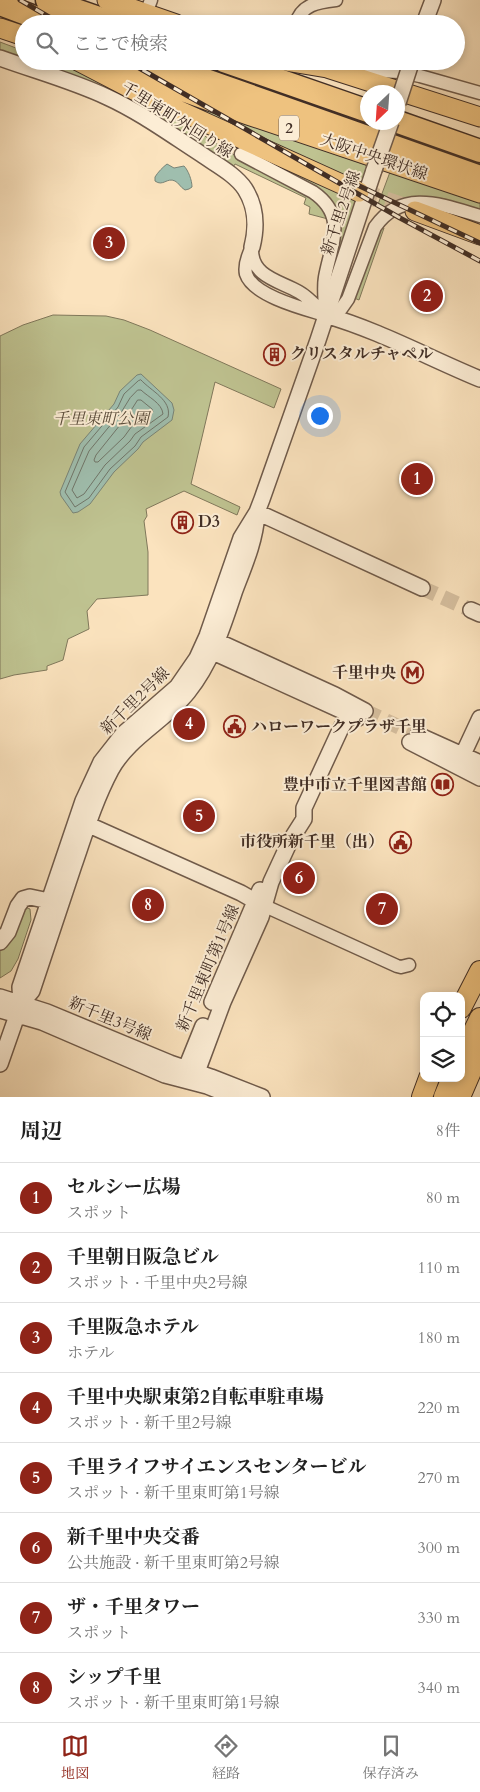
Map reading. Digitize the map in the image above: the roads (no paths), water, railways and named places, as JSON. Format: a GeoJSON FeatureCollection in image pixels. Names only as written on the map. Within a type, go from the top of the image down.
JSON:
{"type":"FeatureCollection","features":[{"type":"Feature","properties":{"kind":"highway"},"geometry":{"type":"LineString","coordinates":[[48,0],[90,15]]}},
{"type":"Feature","properties":{"kind":"highway"},"geometry":{"type":"LineString","coordinates":[[0,4],[29,15]]}},
{"type":"Feature","properties":{"kind":"highway"},"geometry":{"type":"LineString","coordinates":[[177,70],[480,177]]}},
{"type":"Feature","properties":{"kind":"highway"},"geometry":{"type":"LineString","coordinates":[[250,70],[360,108]]}},
{"type":"Feature","properties":{"kind":"highway"},"geometry":{"type":"LineString","coordinates":[[405,124],[480,151]]}},
{"type":"Feature","properties":{"kind":"highway"},"geometry":{"type":"LineString","coordinates":[[465,1000],[480,971]]}},
{"type":"Feature","properties":{"kind":"highway"},"geometry":{"type":"LineString","coordinates":[[465,1049],[480,1018]]}},
{"type":"Feature","properties":{"kind":"highway"},"geometry":{"type":"LineString","coordinates":[[460,1097],[480,1052]]}},
{"type":"Feature","properties":{"kind":"highway"},"geometry":{"type":"LineString","coordinates":[[422,1097],[428,1082]]}},
{"type":"Feature","properties":{"kind":"highway"},"geometry":{"type":"LineString","coordinates":[[444,1097],[450,1082]]}},
{"type":"Feature","properties":{"kind":"main road"},"geometry":{"type":"LineString","coordinates":[[107,0],[148,7],[161,15]]}},
{"type":"Feature","properties":{"kind":"main road"},"geometry":{"type":"LineString","coordinates":[[0,28],[15,33]]}},
{"type":"Feature","properties":{"kind":"main road"},"geometry":{"type":"LineString","coordinates":[[96,70],[148,97],[360,192]]}},
{"type":"Feature","properties":{"kind":"main road","name":"大阪中央環状線"},"geometry":{"type":"LineString","coordinates":[[123,70],[248,115],[480,193]]}},
{"type":"Feature","properties":{"kind":"main road"},"geometry":{"type":"LineString","coordinates":[[309,70],[360,88]]}},
{"type":"Feature","properties":{"kind":"main road"},"geometry":{"type":"LineString","coordinates":[[333,70],[480,117]]}},
{"type":"Feature","properties":{"kind":"main road"},"geometry":{"type":"LineString","coordinates":[[376,71],[396,80],[480,104]]}},
{"type":"Feature","properties":{"kind":"main road"},"geometry":{"type":"LineString","coordinates":[[148,97],[241,154]]}},
{"type":"Feature","properties":{"kind":"main road"},"geometry":{"type":"LineString","coordinates":[[405,104],[480,130]]}},
{"type":"Feature","properties":{"kind":"main road"},"geometry":{"type":"LineString","coordinates":[[414,211],[480,234]]}},
{"type":"Feature","properties":{"kind":"street"},"geometry":{"type":"LineString","coordinates":[[300,15],[306,3],[336,0]]}},
{"type":"Feature","properties":{"kind":"street"},"geometry":{"type":"LineString","coordinates":[[427,15],[433,0]]}},
{"type":"Feature","properties":{"kind":"street","name":"千里東町外回り線"},"geometry":{"type":"LineString","coordinates":[[0,58],[15,63]]}},
{"type":"Feature","properties":{"kind":"street","name":"千里東町外回り線"},"geometry":{"type":"LineString","coordinates":[[34,70],[83,87],[120,103],[152,122],[238,180],[247,192],[255,212],[256,228],[252,247],[253,261],[262,273],[302,293],[325,315]]}},
{"type":"Feature","properties":{"kind":"street"},"geometry":{"type":"LineString","coordinates":[[372,70],[420,76],[480,93]]}},
{"type":"Feature","properties":{"kind":"street"},"geometry":{"type":"LineString","coordinates":[[404,85],[409,70]]}},
{"type":"Feature","properties":{"kind":"street","name":"新千里2号線"},"geometry":{"type":"LineString","coordinates":[[0,1064],[4,1040],[19,1010],[32,991],[82,822],[85,795],[101,762],[123,734],[176,687],[210,644],[255,534],[257,512],[388,130]]}},
{"type":"Feature","properties":{"kind":"street","name":"新千里2号線"},"geometry":{"type":"LineString","coordinates":[[241,154],[313,192],[321,197],[330,207],[334,218],[335,231],[325,278],[325,315]]}},
{"type":"Feature","properties":{"kind":"street"},"geometry":{"type":"LineString","coordinates":[[325,315],[341,309],[348,299],[375,227],[385,215],[406,204],[422,202],[445,206],[480,216]]}},
{"type":"Feature","properties":{"kind":"street"},"geometry":{"type":"LineString","coordinates":[[325,315],[356,324],[480,379]]}},
{"type":"Feature","properties":{"kind":"street"},"geometry":{"type":"LineString","coordinates":[[257,512],[422,588]]}},
{"type":"Feature","properties":{"kind":"street"},"geometry":{"type":"LineString","coordinates":[[210,644],[358,713],[341,728],[304,808],[296,815],[283,838],[260,904],[330,934],[397,966],[409,965]]}},
{"type":"Feature","properties":{"kind":"street"},"geometry":{"type":"LineString","coordinates":[[470,762],[480,718]]}},
{"type":"Feature","properties":{"kind":"street"},"geometry":{"type":"LineString","coordinates":[[412,738],[470,762],[480,778]]}},
{"type":"Feature","properties":{"kind":"street","name":"新千里2号線"},"geometry":{"type":"LineString","coordinates":[[19,1010],[20,987],[49,901],[82,822]]}},
{"type":"Feature","properties":{"kind":"street","name":"新千里東町第1号線"},"geometry":{"type":"LineString","coordinates":[[82,822],[241,893],[260,904],[221,980],[190,1074]]}},
{"type":"Feature","properties":{"kind":"street"},"geometry":{"type":"LineString","coordinates":[[0,942],[8,932],[18,906],[23,899],[30,896],[49,901]]}},
{"type":"Feature","properties":{"kind":"street","name":"新千里3号線"},"geometry":{"type":"LineString","coordinates":[[0,997],[19,1010]]}},
{"type":"Feature","properties":{"kind":"street","name":"新千里3号線"},"geometry":{"type":"LineString","coordinates":[[0,1010],[47,1012],[190,1074],[262,1097]]}},
{"type":"Feature","properties":{"kind":"street","name":"新千里3号線"},"geometry":{"type":"LineString","coordinates":[[190,1074],[207,1086],[234,1097]]}},
{"type":"Feature","properties":{"kind":"water"},"geometry":{"type":"Polygon","coordinates":[[[167,164],[174,168],[184,166],[190,175],[192,187],[185,190],[172,180],[160,183],[155,181],[156,175],[167,164]]]}},
{"type":"Feature","properties":{"kind":"water"},"geometry":{"type":"Polygon","coordinates":[[[141,374],[172,403],[174,410],[172,420],[143,442],[114,472],[90,504],[73,513],[60,492],[80,444],[114,404],[120,391],[137,375],[141,374]]]}},
{"type":"Feature","properties":{"kind":"tunnel"},"geometry":{"type":"LineString","coordinates":[[359,192],[415,211]]}},
{"type":"Feature","properties":{"kind":"tunnel"},"geometry":{"type":"LineString","coordinates":[[422,588],[471,610]]}},
{"type":"Feature","properties":{"kind":"tunnel"},"geometry":{"type":"LineString","coordinates":[[365,711],[414,734]]}},
{"type":"Feature","properties":{"kind":"railway"},"geometry":{"type":"LineString","coordinates":[[20,0],[46,15]]}},
{"type":"Feature","properties":{"kind":"railway"},"geometry":{"type":"LineString","coordinates":[[143,70],[400,218],[480,261]]}},
{"type":"Feature","properties":{"kind":"railway"},"geometry":{"type":"LineString","coordinates":[[351,182],[480,243]]}},
{"type":"Feature","properties":{"kind":"place","name":"千里阪急ホテル"},"geometry":{"type":"Point","coordinates":[109,243]}},
{"type":"Feature","properties":{"kind":"place","name":"千里朝日阪急ビル"},"geometry":{"type":"Point","coordinates":[427,296]}},
{"type":"Feature","properties":{"kind":"place","name":"クリスタルチャペル"},"geometry":{"type":"Point","coordinates":[274,354]}},
{"type":"Feature","properties":{"kind":"place","name":"セルシー広場"},"geometry":{"type":"Point","coordinates":[417,479]}},
{"type":"Feature","properties":{"kind":"place","name":"D3"},"geometry":{"type":"Point","coordinates":[182,522]}},
{"type":"Feature","properties":{"kind":"place","name":"千里中央"},"geometry":{"type":"Point","coordinates":[412,673]}},
{"type":"Feature","properties":{"kind":"place","name":"千里中央駅東第2自転車駐車場"},"geometry":{"type":"Point","coordinates":[189,724]}},
{"type":"Feature","properties":{"kind":"place","name":"ハローワークプラザ千里"},"geometry":{"type":"Point","coordinates":[235,727]}},
{"type":"Feature","properties":{"kind":"place","name":"豊中市立千里図書館"},"geometry":{"type":"Point","coordinates":[443,785]}},
{"type":"Feature","properties":{"kind":"place","name":"千里ライフサイエンスセンタービル"},"geometry":{"type":"Point","coordinates":[199,816]}},
{"type":"Feature","properties":{"kind":"place","name":"市役所新千里（出）"},"geometry":{"type":"Point","coordinates":[400,842]}},
{"type":"Feature","properties":{"kind":"place","name":"新千里中央交番"},"geometry":{"type":"Point","coordinates":[299,878]}},
{"type":"Feature","properties":{"kind":"place","name":"シップ千里"},"geometry":{"type":"Point","coordinates":[148,905]}},
{"type":"Feature","properties":{"kind":"place","name":"ザ・千里タワー"},"geometry":{"type":"Point","coordinates":[382,909]}},
{"type":"Feature","properties":{"kind":"park label","name":"千里東町公園"},"geometry":{"type":"Point","coordinates":[101,419]}}]}
